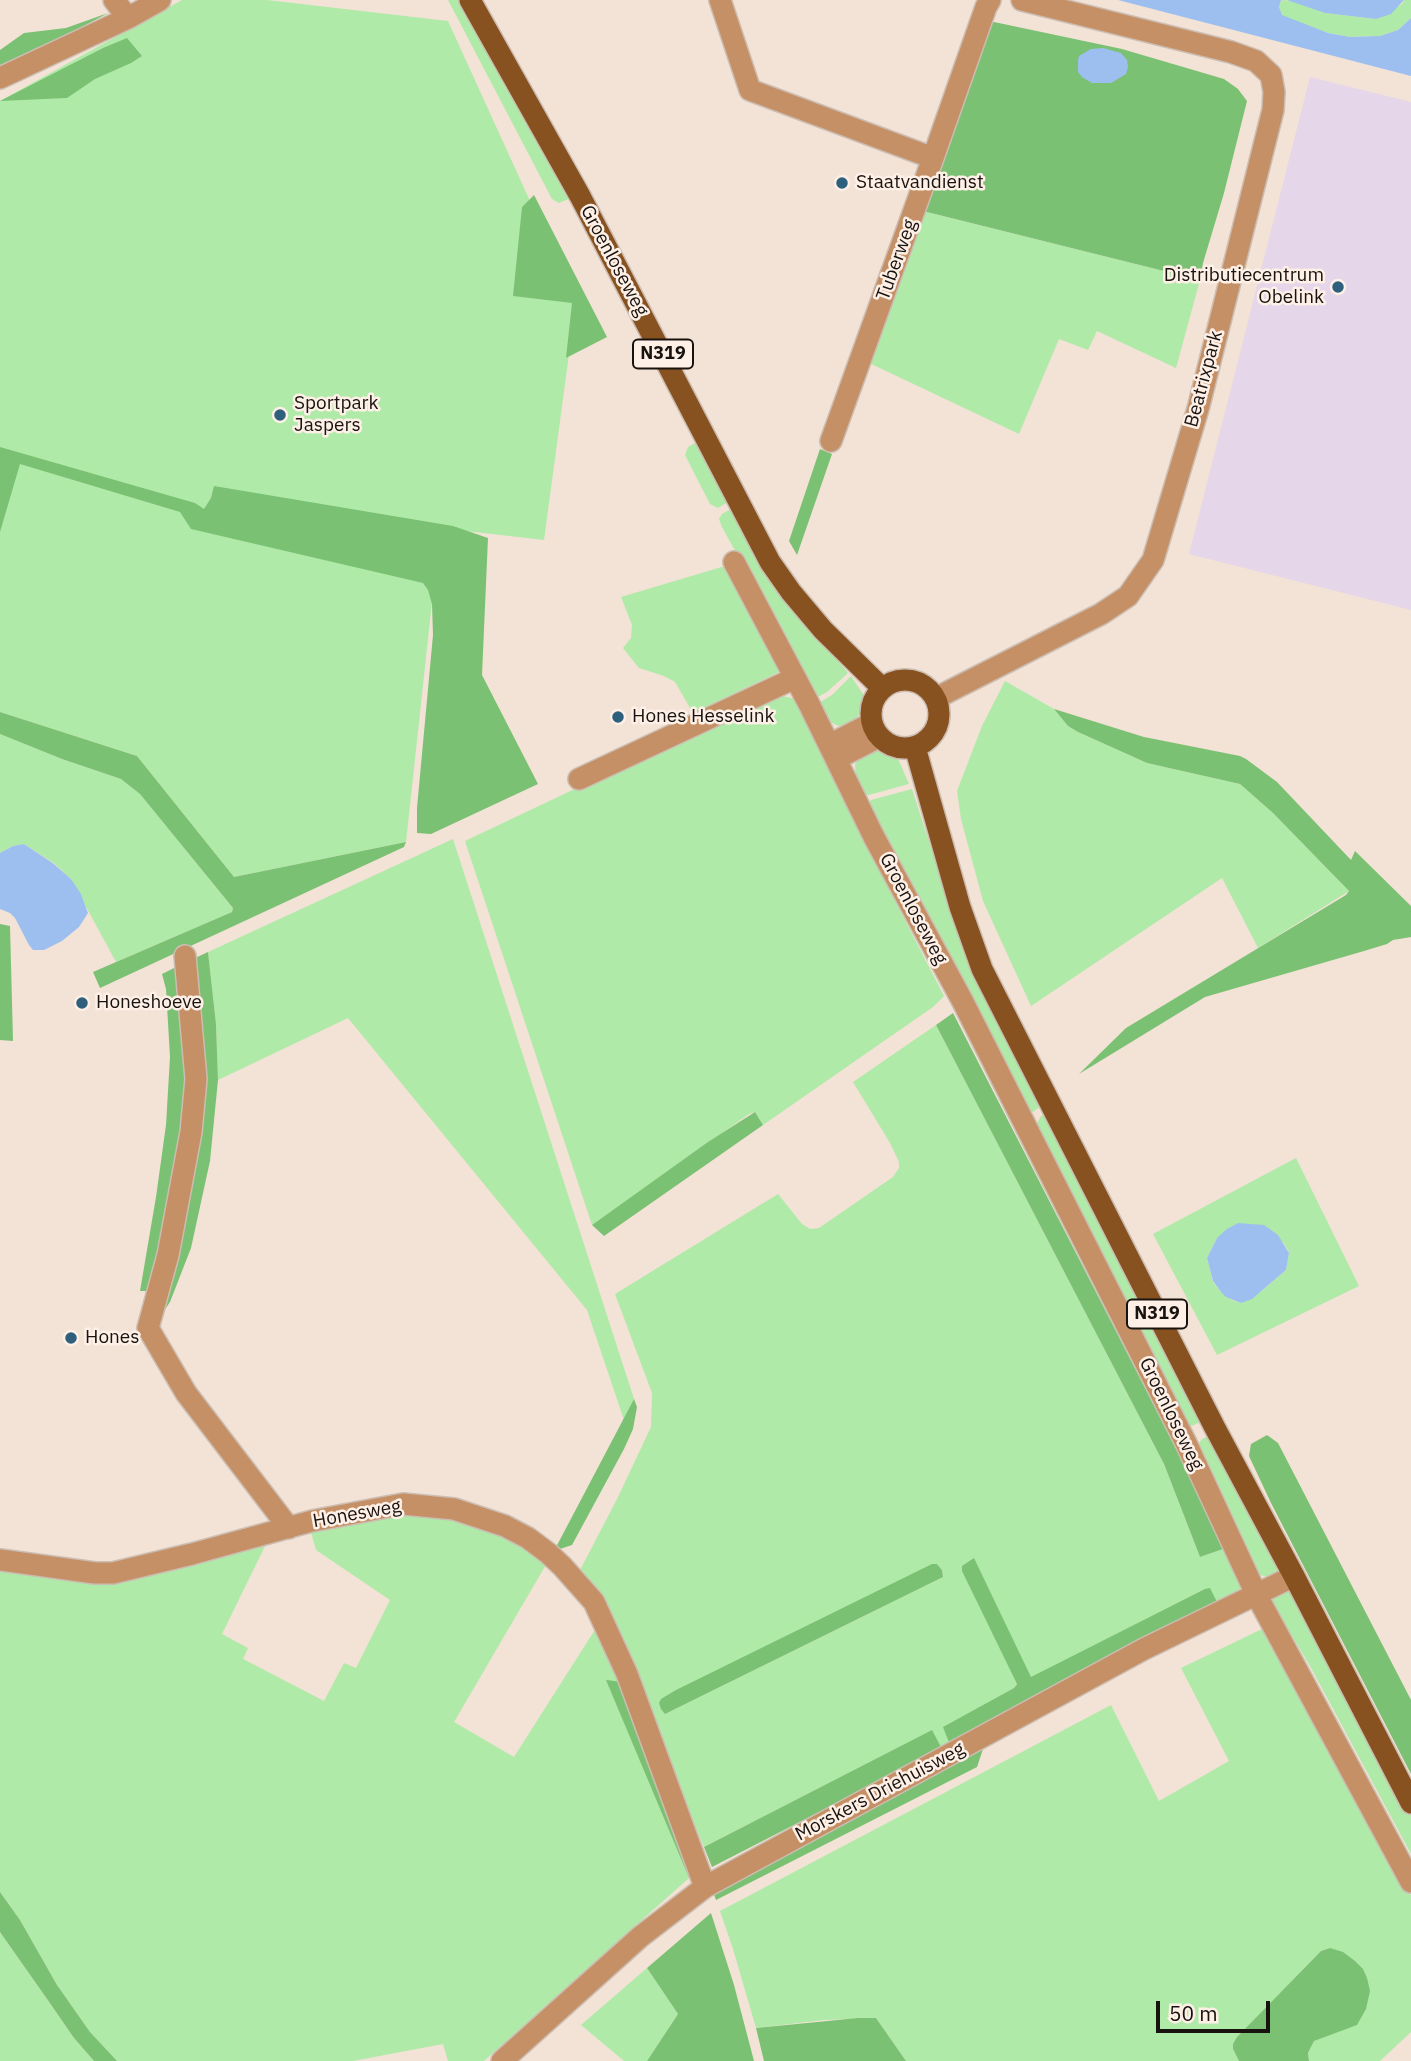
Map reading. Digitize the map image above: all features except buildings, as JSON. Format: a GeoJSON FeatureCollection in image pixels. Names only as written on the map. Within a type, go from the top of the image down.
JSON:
{"type":"FeatureCollection","features":[{"type":"Feature","properties":{"kind":"main road","name":"Groenloseweg"},"geometry":{"type":"LineString","coordinates":[[470,0],[580,196],[771,562],[791,592],[823,630],[882,688]]}},
{"type":"Feature","properties":{"kind":"main road"},"geometry":{"type":"LineString","coordinates":[[906,679],[924,685],[936,698],[939,723],[930,738],[915,747],[896,747],[876,730],[871,708],[882,688],[897,680],[906,679]]}},
{"type":"Feature","properties":{"kind":"main road","name":"Groenloseweg"},"geometry":{"type":"LineString","coordinates":[[915,747],[960,907],[982,969],[1202,1403],[1411,1803]]}},
{"type":"Feature","properties":{"kind":"street"},"geometry":{"type":"LineString","coordinates":[[114,0],[128,18]]}},
{"type":"Feature","properties":{"kind":"street"},"geometry":{"type":"LineString","coordinates":[[0,78],[128,18],[160,0]]}},
{"type":"Feature","properties":{"kind":"street"},"geometry":{"type":"LineString","coordinates":[[720,0],[750,89],[933,158]]}},
{"type":"Feature","properties":{"kind":"street","name":"Tuberweg"},"geometry":{"type":"LineString","coordinates":[[831,441],[990,0]]}},
{"type":"Feature","properties":{"kind":"street","name":"Beatrixpark"},"geometry":{"type":"LineString","coordinates":[[936,698],[1101,614],[1128,596],[1153,560],[1198,409],[1273,110],[1271,75],[1256,61],[1231,52],[1022,0]]}},
{"type":"Feature","properties":{"kind":"street","name":"Groenloseweg"},"geometry":{"type":"LineString","coordinates":[[734,562],[874,837],[963,1002],[1186,1443],[1256,1595],[1411,1882]]}},
{"type":"Feature","properties":{"kind":"street"},"geometry":{"type":"LineString","coordinates":[[579,779],[795,678]]}},
{"type":"Feature","properties":{"kind":"street"},"geometry":{"type":"LineString","coordinates":[[833,752],[876,730]]}},
{"type":"Feature","properties":{"kind":"street"},"geometry":{"type":"LineString","coordinates":[[186,956],[197,1079],[191,1132],[170,1244],[148,1328],[186,1393],[289,1528]]}},
{"type":"Feature","properties":{"kind":"street","name":"Honesweg"},"geometry":{"type":"LineString","coordinates":[[0,1560],[113,1573],[355,1511],[403,1504],[433,1506],[475,1515],[505,1526],[548,1553],[594,1602],[612,1638],[705,1887]]}},
{"type":"Feature","properties":{"kind":"street","name":"Morskers Driehuisweg"},"geometry":{"type":"LineString","coordinates":[[502,2061],[640,1937],[705,1887],[1144,1649],[1294,1576]]}},
{"type":"Feature","properties":{"kind":"shaded area","name":"Distributiecentrum Obelink"},"geometry":{"type":"Polygon","coordinates":[[[1310,77],[1411,102],[1411,610],[1189,554],[1310,77]]]}},
{"type":"Feature","properties":{"kind":"green space","name":"Sportpark Jaspers"},"geometry":{"type":"Polygon","coordinates":[[[182,0],[267,0],[448,21],[576,302],[544,540],[440,528],[406,842],[234,877],[137,756],[0,712],[0,101],[182,0]]]}},
{"type":"Feature","properties":{"kind":"green space"},"geometry":{"type":"Polygon","coordinates":[[[448,0],[460,0],[516,95],[571,198],[559,203],[552,199],[448,0]]]}},
{"type":"Feature","properties":{"kind":"green space"},"geometry":{"type":"Polygon","coordinates":[[[1281,0],[1294,1],[1325,13],[1376,19],[1402,4],[1404,0],[1411,0],[1411,18],[1398,30],[1380,36],[1350,37],[1300,24],[1282,15],[1279,7],[1281,0]]]}},
{"type":"Feature","properties":{"kind":"green space"},"geometry":{"type":"Polygon","coordinates":[[[108,13],[64,37],[0,66],[0,50],[24,33],[66,28],[108,13]]]}},
{"type":"Feature","properties":{"kind":"green space"},"geometry":{"type":"Polygon","coordinates":[[[994,22],[1122,49],[1224,79],[1238,89],[1247,101],[1200,280],[919,210],[983,26],[994,22]]]}},
{"type":"Feature","properties":{"kind":"green space"},"geometry":{"type":"Polygon","coordinates":[[[127,38],[142,56],[95,79],[67,98],[0,101],[103,48],[127,38]]]}},
{"type":"Feature","properties":{"kind":"green space"},"geometry":{"type":"Polygon","coordinates":[[[534,195],[607,337],[566,358],[572,303],[513,296],[522,207],[534,195]]]}},
{"type":"Feature","properties":{"kind":"green space"},"geometry":{"type":"Polygon","coordinates":[[[919,210],[1200,280],[1176,368],[1097,331],[1088,350],[1059,339],[1019,434],[865,361],[919,210]]]}},
{"type":"Feature","properties":{"kind":"green space"},"geometry":{"type":"Polygon","coordinates":[[[697,442],[728,502],[718,508],[710,504],[685,455],[688,447],[697,442]]]}},
{"type":"Feature","properties":{"kind":"green space"},"geometry":{"type":"Polygon","coordinates":[[[0,447],[195,503],[204,509],[214,486],[453,526],[488,538],[482,675],[538,784],[431,834],[417,833],[433,635],[432,604],[423,583],[191,529],[180,512],[20,464],[0,532],[0,447]]]}},
{"type":"Feature","properties":{"kind":"green space"},"geometry":{"type":"Polygon","coordinates":[[[820,449],[832,454],[797,555],[789,541],[820,449]]]}},
{"type":"Feature","properties":{"kind":"green space"},"geometry":{"type":"Polygon","coordinates":[[[733,508],[785,599],[848,673],[816,698],[722,527],[719,519],[733,508]]]}},
{"type":"Feature","properties":{"kind":"green space"},"geometry":{"type":"Polygon","coordinates":[[[725,566],[779,672],[693,713],[675,682],[639,668],[623,648],[631,638],[632,625],[621,597],[725,566]]]}},
{"type":"Feature","properties":{"kind":"green space"},"geometry":{"type":"Polygon","coordinates":[[[851,676],[863,694],[863,709],[853,722],[838,726],[825,719],[817,704],[832,695],[851,676]]]}},
{"type":"Feature","properties":{"kind":"green space"},"geometry":{"type":"Polygon","coordinates":[[[1005,681],[1054,709],[1068,726],[1078,732],[1147,763],[1240,784],[1273,813],[1349,891],[1258,948],[1222,878],[1031,1006],[983,901],[961,819],[957,791],[982,726],[1005,681]]]}},
{"type":"Feature","properties":{"kind":"green space"},"geometry":{"type":"Polygon","coordinates":[[[775,694],[795,699],[944,996],[933,1007],[763,1125],[755,1112],[749,1114],[592,1225],[465,841],[775,694]]]}},
{"type":"Feature","properties":{"kind":"green space"},"geometry":{"type":"Polygon","coordinates":[[[1054,709],[1144,737],[1246,759],[1277,782],[1351,860],[1355,851],[1411,906],[1411,937],[1393,940],[1364,951],[1205,997],[1079,1074],[1126,1028],[1349,891],[1273,813],[1240,784],[1147,763],[1078,732],[1068,726],[1054,709]]]}},
{"type":"Feature","properties":{"kind":"green space"},"geometry":{"type":"Polygon","coordinates":[[[0,712],[137,756],[234,877],[406,842],[404,847],[100,988],[93,972],[232,912],[233,908],[140,794],[121,779],[0,734],[0,712]]]}},
{"type":"Feature","properties":{"kind":"green space"},"geometry":{"type":"Polygon","coordinates":[[[0,734],[121,779],[140,794],[233,908],[232,912],[116,962],[71,879],[55,864],[24,844],[0,853],[0,734]]]}},
{"type":"Feature","properties":{"kind":"green space"},"geometry":{"type":"Polygon","coordinates":[[[879,749],[891,753],[899,761],[909,784],[865,796],[856,779],[855,765],[860,755],[867,750],[879,749]]]}},
{"type":"Feature","properties":{"kind":"green space"},"geometry":{"type":"Polygon","coordinates":[[[912,789],[959,935],[1041,1106],[1033,1112],[1024,1110],[868,806],[871,800],[912,789]]]}},
{"type":"Feature","properties":{"kind":"green space"},"geometry":{"type":"Polygon","coordinates":[[[453,839],[634,1399],[624,1420],[587,1310],[348,1018],[218,1080],[216,1024],[208,952],[453,839]]]}},
{"type":"Feature","properties":{"kind":"green space"},"geometry":{"type":"Polygon","coordinates":[[[0,924],[10,926],[13,1041],[0,1040],[0,924]]]}},
{"type":"Feature","properties":{"kind":"green space"},"geometry":{"type":"Polygon","coordinates":[[[208,952],[216,1024],[218,1080],[210,1161],[191,1248],[170,1302],[158,1320],[181,1227],[193,959],[208,952]]]}},
{"type":"Feature","properties":{"kind":"green space"},"geometry":{"type":"Polygon","coordinates":[[[180,965],[188,1103],[151,1291],[140,1291],[166,1125],[170,1057],[166,989],[162,974],[180,965]]]}},
{"type":"Feature","properties":{"kind":"green space"},"geometry":{"type":"Polygon","coordinates":[[[953,1013],[1183,1462],[1223,1549],[1200,1557],[1164,1464],[936,1025],[953,1013]]]}},
{"type":"Feature","properties":{"kind":"green space"},"geometry":{"type":"Polygon","coordinates":[[[936,1025],[1164,1464],[1200,1557],[1223,1549],[1243,1594],[1031,1678],[974,1559],[1017,1683],[1014,1688],[944,1727],[950,1745],[942,1749],[931,1731],[704,1847],[608,1616],[578,1574],[651,1427],[652,1393],[615,1294],[778,1194],[802,1224],[810,1229],[819,1228],[893,1177],[899,1168],[899,1162],[853,1082],[936,1025]],[[937,1564],[665,1714],[943,1577],[937,1564]]]}},
{"type":"Feature","properties":{"kind":"green space"},"geometry":{"type":"Polygon","coordinates":[[[755,1112],[763,1125],[604,1236],[592,1225],[708,1142],[755,1112]]]}},
{"type":"Feature","properties":{"kind":"green space"},"geometry":{"type":"Polygon","coordinates":[[[1046,1114],[1202,1421],[1194,1425],[1190,1426],[1036,1125],[1041,1116],[1046,1114]]]}},
{"type":"Feature","properties":{"kind":"green space"},"geometry":{"type":"Polygon","coordinates":[[[1296,1158],[1359,1286],[1217,1355],[1153,1234],[1296,1158]],[[1217,1238],[1207,1258],[1213,1282],[1221,1292],[1241,1303],[1263,1290],[1286,1270],[1289,1252],[1283,1242],[1217,1238]]]}},
{"type":"Feature","properties":{"kind":"green space"},"geometry":{"type":"Polygon","coordinates":[[[634,1399],[637,1407],[633,1429],[624,1449],[572,1545],[554,1551],[634,1399]]]}},
{"type":"Feature","properties":{"kind":"green space"},"geometry":{"type":"Polygon","coordinates":[[[1212,1434],[1282,1569],[1278,1573],[1268,1577],[1260,1575],[1199,1443],[1212,1434]]]}},
{"type":"Feature","properties":{"kind":"green space"},"geometry":{"type":"Polygon","coordinates":[[[1267,1435],[1278,1443],[1411,1700],[1411,1774],[1249,1456],[1251,1444],[1267,1435]]]}},
{"type":"Feature","properties":{"kind":"green space"},"geometry":{"type":"Polygon","coordinates":[[[392,1512],[460,1518],[519,1542],[547,1563],[454,1722],[514,1757],[598,1625],[623,1682],[607,1681],[689,1878],[484,2061],[448,2061],[443,2044],[353,2061],[117,2061],[90,2032],[57,1985],[20,1920],[0,1892],[0,1571],[90,1580],[268,1540],[222,1634],[248,1648],[243,1659],[324,1701],[344,1663],[356,1668],[390,1600],[316,1550],[310,1529],[392,1512]]]}},
{"type":"Feature","properties":{"kind":"green space"},"geometry":{"type":"Polygon","coordinates":[[[974,1558],[1031,1677],[1205,1589],[1210,1588],[1219,1606],[950,1745],[943,1727],[1017,1684],[962,1571],[962,1566],[974,1558]]]}},
{"type":"Feature","properties":{"kind":"green space"},"geometry":{"type":"Polygon","coordinates":[[[932,1564],[937,1564],[943,1577],[665,1714],[661,1709],[661,1699],[676,1690],[932,1564]]]}},
{"type":"Feature","properties":{"kind":"green space"},"geometry":{"type":"Polygon","coordinates":[[[1291,1587],[1411,1814],[1411,1854],[1310,1666],[1271,1601],[1270,1598],[1291,1587]]]}},
{"type":"Feature","properties":{"kind":"green space"},"geometry":{"type":"Polygon","coordinates":[[[1262,1629],[1300,1692],[1411,1895],[1411,2032],[1380,2061],[1309,2061],[1308,2053],[1314,2041],[1320,2038],[1330,1948],[1321,1951],[1237,2037],[1233,2049],[1239,2061],[906,2061],[876,2018],[824,2020],[756,2028],[720,1911],[1111,1705],[1159,1801],[1229,1761],[1181,1668],[1262,1629]]]}},
{"type":"Feature","properties":{"kind":"green space"},"geometry":{"type":"Polygon","coordinates":[[[606,1680],[623,1682],[699,1871],[689,1878],[606,1680]]]}},
{"type":"Feature","properties":{"kind":"green space"},"geometry":{"type":"Polygon","coordinates":[[[932,1730],[942,1749],[712,1867],[704,1847],[932,1730]]]}},
{"type":"Feature","properties":{"kind":"green space"},"geometry":{"type":"Polygon","coordinates":[[[984,1746],[977,1767],[716,1900],[712,1889],[984,1746]]]}},
{"type":"Feature","properties":{"kind":"green space"},"geometry":{"type":"Polygon","coordinates":[[[0,1892],[20,1920],[57,1985],[90,2032],[117,2061],[94,2061],[74,2038],[0,1932],[0,1892]]]}},
{"type":"Feature","properties":{"kind":"green space"},"geometry":{"type":"Polygon","coordinates":[[[711,1913],[754,2061],[647,2061],[678,2014],[647,1968],[711,1913]]]}},
{"type":"Feature","properties":{"kind":"green space"},"geometry":{"type":"Polygon","coordinates":[[[0,1932],[74,2038],[94,2061],[0,2061],[0,1932]]]}},
{"type":"Feature","properties":{"kind":"green space"},"geometry":{"type":"Polygon","coordinates":[[[1330,1948],[1343,1952],[1355,1961],[1367,1978],[1370,1991],[1366,2009],[1357,2025],[1314,2041],[1308,2053],[1309,2061],[1239,2061],[1233,2049],[1237,2037],[1321,1951],[1330,1948]]]}},
{"type":"Feature","properties":{"kind":"green space"},"geometry":{"type":"Polygon","coordinates":[[[647,1968],[678,2014],[647,2061],[624,2061],[581,2025],[647,1968]]]}},
{"type":"Feature","properties":{"kind":"green space"},"geometry":{"type":"Polygon","coordinates":[[[876,2018],[906,2061],[764,2061],[756,2028],[876,2018]]]}},
{"type":"Feature","properties":{"kind":"water"},"geometry":{"type":"Polygon","coordinates":[[[1118,0],[1281,0],[1279,7],[1282,15],[1328,33],[1350,37],[1380,36],[1398,30],[1411,18],[1411,76],[1118,0]]]}},
{"type":"Feature","properties":{"kind":"water"},"geometry":{"type":"Polygon","coordinates":[[[1287,0],[1404,0],[1391,14],[1376,19],[1325,13],[1287,0]]]}},
{"type":"Feature","properties":{"kind":"water"},"geometry":{"type":"Polygon","coordinates":[[[1103,48],[1121,53],[1127,60],[1126,74],[1111,83],[1092,83],[1078,72],[1079,56],[1091,49],[1103,48]]]}},
{"type":"Feature","properties":{"kind":"water"},"geometry":{"type":"Polygon","coordinates":[[[24,844],[71,879],[81,894],[88,913],[79,927],[62,941],[44,950],[33,950],[15,918],[0,909],[0,853],[24,844]]]}},
{"type":"Feature","properties":{"kind":"water"},"geometry":{"type":"Polygon","coordinates":[[[1238,1223],[1264,1225],[1278,1235],[1289,1253],[1286,1270],[1252,1299],[1241,1303],[1221,1292],[1213,1281],[1207,1258],[1217,1238],[1238,1223]]]}},
{"type":"Feature","properties":{"kind":"place","name":"Staatvandienst"},"geometry":{"type":"Point","coordinates":[842,183]}},
{"type":"Feature","properties":{"kind":"place","name":"Distributiecentrum Obelink"},"geometry":{"type":"Point","coordinates":[1338,287]}},
{"type":"Feature","properties":{"kind":"place","name":"Sportpark Jaspers"},"geometry":{"type":"Point","coordinates":[280,415]}},
{"type":"Feature","properties":{"kind":"place","name":"Hones Hesselink"},"geometry":{"type":"Point","coordinates":[618,717]}},
{"type":"Feature","properties":{"kind":"place","name":"Honeshoeve"},"geometry":{"type":"Point","coordinates":[82,1003]}},
{"type":"Feature","properties":{"kind":"place","name":"Hones"},"geometry":{"type":"Point","coordinates":[71,1338]}}]}
